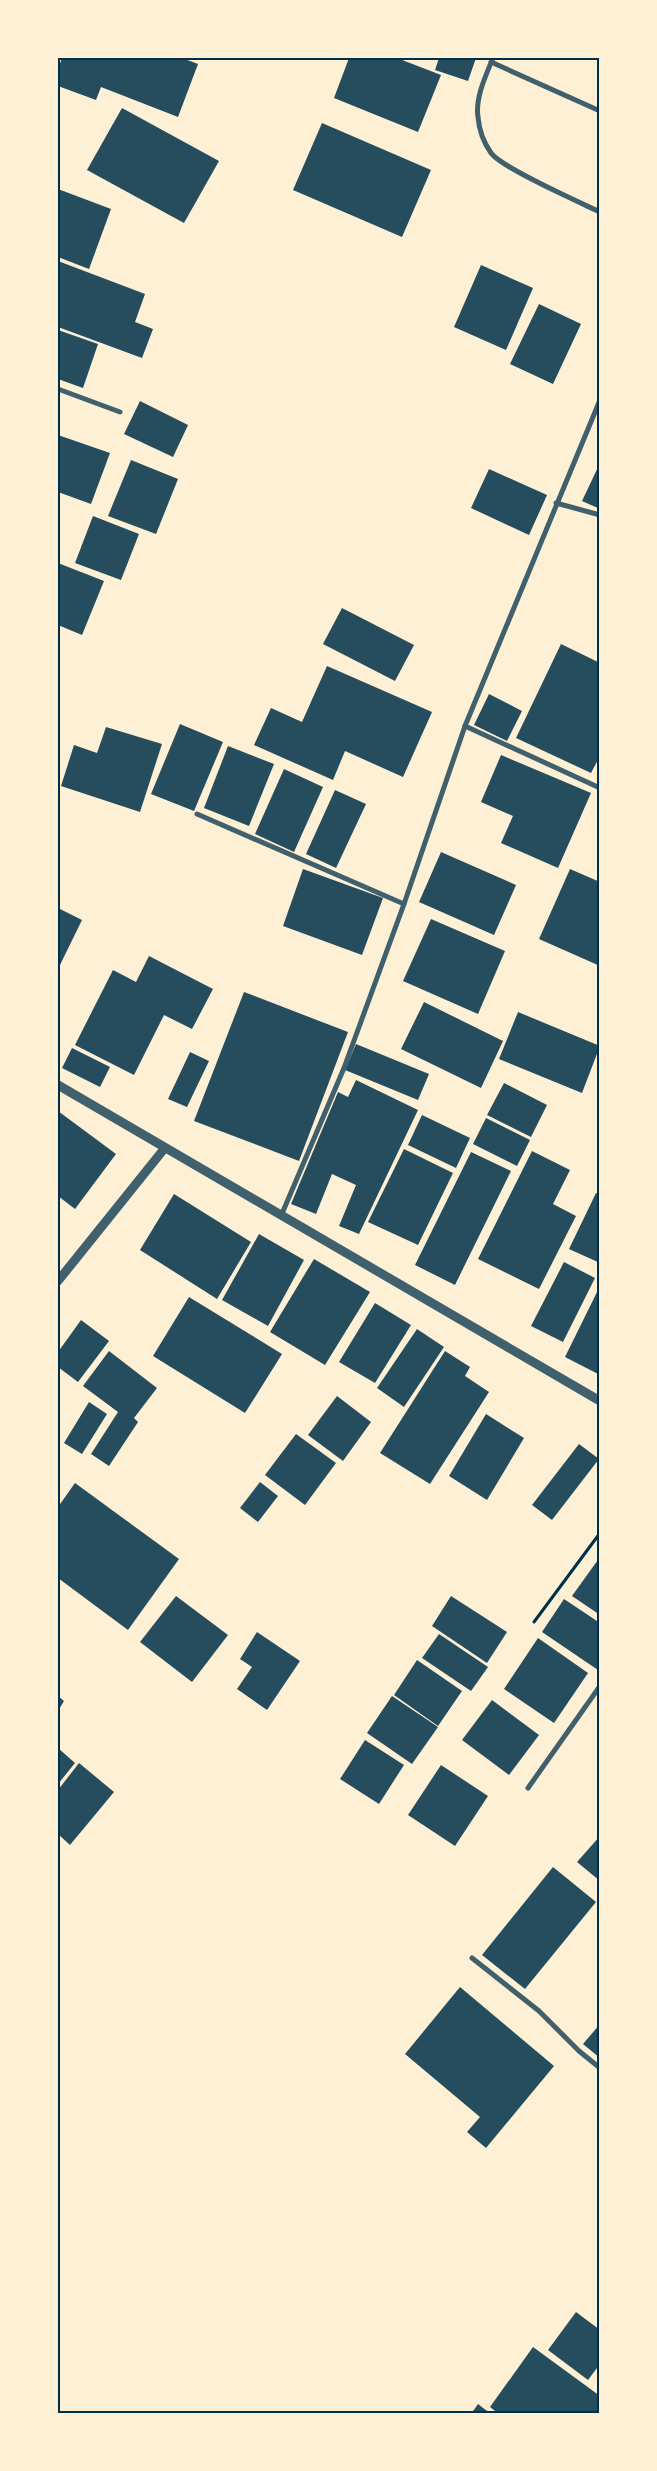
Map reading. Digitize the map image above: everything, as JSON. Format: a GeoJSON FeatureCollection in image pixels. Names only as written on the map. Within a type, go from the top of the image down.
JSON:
{"type":"FeatureCollection","features":[{"type":"Feature","properties":{"kind":"street"},"geometry":{"type":"LineString","coordinates":[[600,111],[492,60],[480,94],[477,116],[483,137],[492,154],[508,166],[600,212]]}},
{"type":"Feature","properties":{"kind":"street"},"geometry":{"type":"LineString","coordinates":[[58,389],[120,412]]}},
{"type":"Feature","properties":{"kind":"street"},"geometry":{"type":"LineString","coordinates":[[282,1216],[344,1068],[404,904],[465,726],[556,502],[600,400]]}},
{"type":"Feature","properties":{"kind":"street"},"geometry":{"type":"LineString","coordinates":[[556,502],[600,515]]}},
{"type":"Feature","properties":{"kind":"street"},"geometry":{"type":"LineString","coordinates":[[465,726],[600,788]]}},
{"type":"Feature","properties":{"kind":"street"},"geometry":{"type":"LineString","coordinates":[[197,814],[404,904]]}},
{"type":"Feature","properties":{"kind":"street"},"geometry":{"type":"LineString","coordinates":[[58,1085],[164,1149],[600,1401]]}},
{"type":"Feature","properties":{"kind":"street"},"geometry":{"type":"LineString","coordinates":[[58,1281],[164,1149]]}},
{"type":"Feature","properties":{"kind":"street"},"geometry":{"type":"LineString","coordinates":[[528,1788],[600,1686]]}},
{"type":"Feature","properties":{"kind":"street"},"geometry":{"type":"LineString","coordinates":[[472,1958],[539,2011],[579,2052],[600,2068]]}},
{"type":"Feature","properties":{"kind":"path"},"geometry":{"type":"LineString","coordinates":[[534,1622],[600,1533]]}},
{"type":"Feature","properties":{"kind":"building"},"geometry":{"type":"Polygon","coordinates":[[[62,58],[182,58],[198,64],[178,117],[101,87],[96,100],[58,86],[58,69],[62,58]]]}},
{"type":"Feature","properties":{"kind":"building"},"geometry":{"type":"Polygon","coordinates":[[[349,58],[397,58],[441,75],[418,132],[334,98],[349,58]]]}},
{"type":"Feature","properties":{"kind":"building"},"geometry":{"type":"Polygon","coordinates":[[[439,58],[476,58],[468,81],[435,70],[439,58]]]}},
{"type":"Feature","properties":{"kind":"building"},"geometry":{"type":"Polygon","coordinates":[[[122,108],[219,161],[184,223],[87,170],[122,108]]]}},
{"type":"Feature","properties":{"kind":"building"},"geometry":{"type":"Polygon","coordinates":[[[322,123],[431,170],[402,237],[293,190],[322,123]]]}},
{"type":"Feature","properties":{"kind":"building"},"geometry":{"type":"Polygon","coordinates":[[[58,189],[111,209],[89,269],[58,257],[58,189]]]}},
{"type":"Feature","properties":{"kind":"building"},"geometry":{"type":"Polygon","coordinates":[[[58,261],[145,294],[135,322],[153,329],[142,358],[58,327],[58,261]]]}},
{"type":"Feature","properties":{"kind":"building"},"geometry":{"type":"Polygon","coordinates":[[[481,265],[533,288],[506,350],[454,327],[481,265]]]}},
{"type":"Feature","properties":{"kind":"building"},"geometry":{"type":"Polygon","coordinates":[[[539,304],[581,324],[553,384],[510,364],[539,304]]]}},
{"type":"Feature","properties":{"kind":"building"},"geometry":{"type":"Polygon","coordinates":[[[58,330],[98,344],[83,388],[58,379],[58,330]]]}},
{"type":"Feature","properties":{"kind":"building"},"geometry":{"type":"Polygon","coordinates":[[[140,401],[188,425],[173,457],[124,434],[140,401]]]}},
{"type":"Feature","properties":{"kind":"building"},"geometry":{"type":"Polygon","coordinates":[[[58,435],[110,453],[91,504],[58,492],[58,435]]]}},
{"type":"Feature","properties":{"kind":"building"},"geometry":{"type":"Polygon","coordinates":[[[131,460],[178,479],[156,534],[108,516],[131,460]]]}},
{"type":"Feature","properties":{"kind":"building"},"geometry":{"type":"Polygon","coordinates":[[[600,463],[600,509],[582,501],[600,463]]]}},
{"type":"Feature","properties":{"kind":"building"},"geometry":{"type":"Polygon","coordinates":[[[489,469],[547,495],[529,535],[471,508],[489,469]]]}},
{"type":"Feature","properties":{"kind":"building"},"geometry":{"type":"Polygon","coordinates":[[[93,516],[139,534],[121,580],[75,563],[93,516]]]}},
{"type":"Feature","properties":{"kind":"building"},"geometry":{"type":"Polygon","coordinates":[[[58,563],[104,581],[82,635],[58,625],[58,563]]]}},
{"type":"Feature","properties":{"kind":"building"},"geometry":{"type":"Polygon","coordinates":[[[342,608],[414,645],[395,681],[323,644],[342,608]]]}},
{"type":"Feature","properties":{"kind":"building"},"geometry":{"type":"Polygon","coordinates":[[[561,644],[600,663],[600,756],[591,773],[516,738],[561,644]]]}},
{"type":"Feature","properties":{"kind":"building"},"geometry":{"type":"Polygon","coordinates":[[[327,666],[432,712],[403,777],[345,751],[333,780],[254,745],[271,708],[302,722],[327,666]]]}},
{"type":"Feature","properties":{"kind":"building"},"geometry":{"type":"Polygon","coordinates":[[[489,694],[522,711],[507,741],[474,725],[489,694]]]}},
{"type":"Feature","properties":{"kind":"building"},"geometry":{"type":"Polygon","coordinates":[[[180,724],[223,742],[194,811],[151,794],[180,724]]]}},
{"type":"Feature","properties":{"kind":"building"},"geometry":{"type":"Polygon","coordinates":[[[106,727],[162,744],[140,812],[61,786],[74,745],[97,753],[106,727]]]}},
{"type":"Feature","properties":{"kind":"building"},"geometry":{"type":"Polygon","coordinates":[[[228,746],[274,764],[249,826],[204,808],[228,746]]]}},
{"type":"Feature","properties":{"kind":"building"},"geometry":{"type":"Polygon","coordinates":[[[501,755],[591,793],[558,868],[501,843],[513,816],[481,802],[501,755]]]}},
{"type":"Feature","properties":{"kind":"building"},"geometry":{"type":"Polygon","coordinates":[[[284,769],[323,787],[294,852],[255,834],[284,769]]]}},
{"type":"Feature","properties":{"kind":"building"},"geometry":{"type":"Polygon","coordinates":[[[335,790],[366,804],[336,868],[306,854],[335,790]]]}},
{"type":"Feature","properties":{"kind":"building"},"geometry":{"type":"Polygon","coordinates":[[[441,852],[516,885],[494,935],[419,902],[441,852]]]}},
{"type":"Feature","properties":{"kind":"building"},"geometry":{"type":"Polygon","coordinates":[[[303,869],[383,898],[362,955],[283,926],[303,869]]]}},
{"type":"Feature","properties":{"kind":"building"},"geometry":{"type":"Polygon","coordinates":[[[570,869],[600,882],[600,966],[539,939],[570,869]]]}},
{"type":"Feature","properties":{"kind":"building"},"geometry":{"type":"Polygon","coordinates":[[[58,908],[82,920],[58,969],[58,908]]]}},
{"type":"Feature","properties":{"kind":"building"},"geometry":{"type":"Polygon","coordinates":[[[431,919],[505,951],[478,1014],[403,981],[431,919]]]}},
{"type":"Feature","properties":{"kind":"building"},"geometry":{"type":"Polygon","coordinates":[[[149,956],[213,989],[192,1029],[164,1015],[134,1075],[75,1045],[113,970],[136,982],[149,956]]]}},
{"type":"Feature","properties":{"kind":"building"},"geometry":{"type":"Polygon","coordinates":[[[244,992],[348,1032],[299,1161],[194,1121],[244,992]]]}},
{"type":"Feature","properties":{"kind":"building"},"geometry":{"type":"Polygon","coordinates":[[[424,1002],[503,1041],[481,1088],[401,1049],[424,1002]]]}},
{"type":"Feature","properties":{"kind":"building"},"geometry":{"type":"Polygon","coordinates":[[[518,1012],[600,1046],[582,1093],[499,1059],[518,1012]]]}},
{"type":"Feature","properties":{"kind":"building"},"geometry":{"type":"Polygon","coordinates":[[[356,1044],[429,1074],[418,1100],[345,1070],[356,1044]]]}},
{"type":"Feature","properties":{"kind":"building"},"geometry":{"type":"Polygon","coordinates":[[[72,1048],[110,1067],[100,1087],[62,1068],[72,1048]]]}},
{"type":"Feature","properties":{"kind":"building"},"geometry":{"type":"Polygon","coordinates":[[[190,1052],[209,1061],[187,1107],[168,1099],[190,1052]]]}},
{"type":"Feature","properties":{"kind":"building"},"geometry":{"type":"Polygon","coordinates":[[[356,1080],[418,1110],[359,1234],[339,1226],[356,1185],[332,1174],[316,1214],[291,1204],[338,1092],[348,1097],[356,1080]]]}},
{"type":"Feature","properties":{"kind":"building"},"geometry":{"type":"Polygon","coordinates":[[[504,1083],[547,1105],[531,1137],[487,1115],[504,1083]]]}},
{"type":"Feature","properties":{"kind":"building"},"geometry":{"type":"Polygon","coordinates":[[[58,1111],[116,1154],[75,1209],[58,1196],[58,1111]]]}},
{"type":"Feature","properties":{"kind":"building"},"geometry":{"type":"Polygon","coordinates":[[[422,1115],[470,1138],[456,1168],[408,1145],[422,1115]]]}},
{"type":"Feature","properties":{"kind":"building"},"geometry":{"type":"Polygon","coordinates":[[[486,1118],[530,1140],[517,1166],[473,1144],[486,1118]]]}},
{"type":"Feature","properties":{"kind":"building"},"geometry":{"type":"Polygon","coordinates":[[[404,1149],[453,1173],[418,1245],[368,1222],[404,1149]]]}},
{"type":"Feature","properties":{"kind":"building"},"geometry":{"type":"Polygon","coordinates":[[[532,1151],[570,1170],[553,1204],[576,1216],[539,1289],[478,1259],[532,1151]]]}},
{"type":"Feature","properties":{"kind":"building"},"geometry":{"type":"Polygon","coordinates":[[[471,1152],[511,1171],[455,1285],[415,1265],[471,1152]]]}},
{"type":"Feature","properties":{"kind":"building"},"geometry":{"type":"Polygon","coordinates":[[[596,1193],[600,1195],[600,1263],[569,1249],[596,1193]]]}},
{"type":"Feature","properties":{"kind":"building"},"geometry":{"type":"Polygon","coordinates":[[[174,1194],[251,1242],[217,1299],[140,1250],[174,1194]]]}},
{"type":"Feature","properties":{"kind":"building"},"geometry":{"type":"Polygon","coordinates":[[[259,1234],[304,1260],[268,1326],[222,1300],[259,1234]]]}},
{"type":"Feature","properties":{"kind":"building"},"geometry":{"type":"Polygon","coordinates":[[[314,1259],[370,1292],[325,1365],[270,1332],[314,1259]]]}},
{"type":"Feature","properties":{"kind":"building"},"geometry":{"type":"Polygon","coordinates":[[[564,1262],[595,1278],[563,1342],[531,1326],[564,1262]]]}},
{"type":"Feature","properties":{"kind":"building"},"geometry":{"type":"Polygon","coordinates":[[[600,1286],[600,1375],[565,1357],[600,1286]]]}},
{"type":"Feature","properties":{"kind":"building"},"geometry":{"type":"Polygon","coordinates":[[[189,1297],[282,1354],[245,1413],[153,1356],[189,1297]]]}},
{"type":"Feature","properties":{"kind":"building"},"geometry":{"type":"Polygon","coordinates":[[[375,1303],[411,1325],[375,1383],[339,1362],[375,1303]]]}},
{"type":"Feature","properties":{"kind":"building"},"geometry":{"type":"Polygon","coordinates":[[[81,1320],[109,1341],[78,1382],[58,1367],[58,1352],[81,1320]]]}},
{"type":"Feature","properties":{"kind":"building"},"geometry":{"type":"Polygon","coordinates":[[[417,1329],[444,1347],[404,1407],[377,1388],[417,1329]]]}},
{"type":"Feature","properties":{"kind":"building"},"geometry":{"type":"Polygon","coordinates":[[[109,1351],[157,1388],[134,1418],[138,1422],[109,1466],[91,1454],[118,1412],[83,1386],[109,1351]]]}},
{"type":"Feature","properties":{"kind":"building"},"geometry":{"type":"Polygon","coordinates":[[[445,1351],[470,1367],[465,1376],[489,1392],[430,1484],[380,1453],[445,1351]]]}},
{"type":"Feature","properties":{"kind":"building"},"geometry":{"type":"Polygon","coordinates":[[[337,1396],[371,1422],[343,1461],[308,1435],[337,1396]]]}},
{"type":"Feature","properties":{"kind":"building"},"geometry":{"type":"Polygon","coordinates":[[[89,1402],[107,1414],[82,1454],[64,1443],[89,1402]]]}},
{"type":"Feature","properties":{"kind":"building"},"geometry":{"type":"Polygon","coordinates":[[[486,1414],[524,1438],[487,1500],[449,1476],[486,1414]]]}},
{"type":"Feature","properties":{"kind":"building"},"geometry":{"type":"Polygon","coordinates":[[[296,1434],[336,1463],[305,1505],[265,1475],[296,1434]]]}},
{"type":"Feature","properties":{"kind":"building"},"geometry":{"type":"Polygon","coordinates":[[[579,1444],[599,1459],[552,1520],[532,1505],[579,1444]]]}},
{"type":"Feature","properties":{"kind":"building"},"geometry":{"type":"Polygon","coordinates":[[[260,1482],[278,1496],[258,1522],[240,1508],[260,1482]]]}},
{"type":"Feature","properties":{"kind":"building"},"geometry":{"type":"Polygon","coordinates":[[[75,1483],[179,1559],[128,1630],[58,1578],[58,1507],[75,1483]]]}},
{"type":"Feature","properties":{"kind":"building"},"geometry":{"type":"Polygon","coordinates":[[[600,1557],[600,1615],[572,1596],[600,1557]]]}},
{"type":"Feature","properties":{"kind":"building"},"geometry":{"type":"Polygon","coordinates":[[[176,1596],[228,1635],[192,1682],[140,1642],[176,1596]]]}},
{"type":"Feature","properties":{"kind":"building"},"geometry":{"type":"Polygon","coordinates":[[[451,1596],[507,1632],[487,1663],[432,1626],[451,1596]]]}},
{"type":"Feature","properties":{"kind":"building"},"geometry":{"type":"Polygon","coordinates":[[[564,1599],[600,1623],[598,1670],[542,1632],[564,1599]]]}},
{"type":"Feature","properties":{"kind":"building"},"geometry":{"type":"Polygon","coordinates":[[[257,1632],[300,1661],[267,1710],[237,1689],[252,1667],[240,1659],[257,1632]]]}},
{"type":"Feature","properties":{"kind":"building"},"geometry":{"type":"Polygon","coordinates":[[[439,1634],[488,1667],[471,1691],[422,1658],[439,1634]]]}},
{"type":"Feature","properties":{"kind":"building"},"geometry":{"type":"Polygon","coordinates":[[[538,1638],[588,1673],[554,1723],[504,1689],[538,1638]]]}},
{"type":"Feature","properties":{"kind":"building"},"geometry":{"type":"Polygon","coordinates":[[[417,1660],[462,1691],[438,1726],[394,1695],[417,1660]]]}},
{"type":"Feature","properties":{"kind":"building"},"geometry":{"type":"Polygon","coordinates":[[[58,1696],[64,1701],[58,1711],[58,1696]]]}},
{"type":"Feature","properties":{"kind":"building"},"geometry":{"type":"Polygon","coordinates":[[[392,1696],[438,1727],[412,1764],[367,1733],[392,1696]]]}},
{"type":"Feature","properties":{"kind":"building"},"geometry":{"type":"Polygon","coordinates":[[[492,1700],[539,1735],[509,1775],[462,1740],[492,1700]]]}},
{"type":"Feature","properties":{"kind":"building"},"geometry":{"type":"Polygon","coordinates":[[[365,1740],[404,1765],[379,1804],[340,1779],[365,1740]]]}},
{"type":"Feature","properties":{"kind":"building"},"geometry":{"type":"Polygon","coordinates":[[[58,1748],[75,1763],[58,1784],[58,1748]]]}},
{"type":"Feature","properties":{"kind":"building"},"geometry":{"type":"Polygon","coordinates":[[[79,1763],[114,1792],[70,1845],[58,1834],[58,1790],[79,1763]]]}},
{"type":"Feature","properties":{"kind":"building"},"geometry":{"type":"Polygon","coordinates":[[[441,1765],[488,1796],[455,1846],[408,1815],[441,1765]]]}},
{"type":"Feature","properties":{"kind":"building"},"geometry":{"type":"Polygon","coordinates":[[[600,1836],[600,1881],[577,1862],[600,1836]]]}},
{"type":"Feature","properties":{"kind":"building"},"geometry":{"type":"Polygon","coordinates":[[[553,1867],[596,1902],[525,1989],[482,1955],[553,1867]]]}},
{"type":"Feature","properties":{"kind":"building"},"geometry":{"type":"Polygon","coordinates":[[[460,1987],[554,2066],[486,2148],[467,2132],[480,2117],[405,2054],[460,1987]]]}},
{"type":"Feature","properties":{"kind":"building"},"geometry":{"type":"Polygon","coordinates":[[[600,2024],[600,2058],[583,2044],[600,2024]]]}},
{"type":"Feature","properties":{"kind":"building"},"geometry":{"type":"Polygon","coordinates":[[[576,2312],[600,2330],[600,2364],[588,2380],[548,2350],[576,2312]]]}},
{"type":"Feature","properties":{"kind":"building"},"geometry":{"type":"Polygon","coordinates":[[[533,2347],[600,2396],[600,2414],[499,2414],[490,2407],[533,2347]]]}},
{"type":"Feature","properties":{"kind":"building"},"geometry":{"type":"Polygon","coordinates":[[[478,2404],[491,2414],[471,2414],[478,2404]]]}}]}
